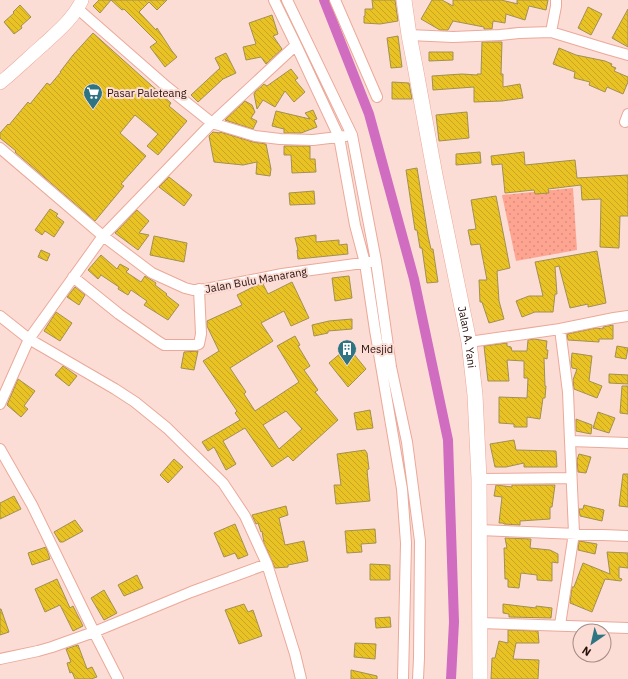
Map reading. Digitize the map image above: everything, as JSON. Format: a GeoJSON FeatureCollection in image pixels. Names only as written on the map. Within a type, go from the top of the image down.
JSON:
{"type":"FeatureCollection","features":[{"type":"Feature","properties":{"kind":"highway","name":"Jalan A. Yani"},"geometry":{"type":"LineString","coordinates":[[404,0],[409,35],[435,174],[469,342],[475,394],[479,479],[480,679]]}},
{"type":"Feature","properties":{"kind":"main road"},"geometry":{"type":"LineString","coordinates":[[0,83],[61,28],[80,4]]}},
{"type":"Feature","properties":{"kind":"street"},"geometry":{"type":"LineString","coordinates":[[274,0],[340,137],[355,225],[364,263],[402,489],[406,543],[403,679]]}},
{"type":"Feature","properties":{"kind":"street"},"geometry":{"type":"LineString","coordinates":[[287,0],[352,135],[376,261],[391,367],[407,442],[420,541],[418,679]]}},
{"type":"Feature","properties":{"kind":"street"},"geometry":{"type":"LineString","coordinates":[[335,0],[377,97]]}},
{"type":"Feature","properties":{"kind":"street"},"geometry":{"type":"LineString","coordinates":[[551,32],[556,0]]}},
{"type":"Feature","properties":{"kind":"street"},"geometry":{"type":"LineString","coordinates":[[80,4],[167,87],[212,123],[255,136],[280,139],[313,140],[352,135]]}},
{"type":"Feature","properties":{"kind":"street"},"geometry":{"type":"LineString","coordinates":[[409,35],[453,36],[551,32],[628,55]]}},
{"type":"Feature","properties":{"kind":"street"},"geometry":{"type":"LineString","coordinates":[[0,404],[29,339],[104,236],[212,123],[296,45]]}},
{"type":"Feature","properties":{"kind":"street","name":"Jalan Bulu Manarang"},"geometry":{"type":"LineString","coordinates":[[0,148],[104,236],[152,273],[185,288],[193,290],[282,274],[376,261]]}},
{"type":"Feature","properties":{"kind":"street"},"geometry":{"type":"LineString","coordinates":[[73,277],[119,314],[164,345],[199,344],[201,334],[199,289]]}},
{"type":"Feature","properties":{"kind":"street"},"geometry":{"type":"LineString","coordinates":[[0,316],[29,339],[135,402],[167,428],[223,483],[245,516],[267,564],[295,654],[301,679]]}},
{"type":"Feature","properties":{"kind":"street"},"geometry":{"type":"LineString","coordinates":[[469,342],[628,316]]}},
{"type":"Feature","properties":{"kind":"street"},"geometry":{"type":"LineString","coordinates":[[560,328],[568,392],[574,533],[560,625]]}},
{"type":"Feature","properties":{"kind":"street"},"geometry":{"type":"LineString","coordinates":[[375,330],[386,329]]}},
{"type":"Feature","properties":{"kind":"street"},"geometry":{"type":"LineString","coordinates":[[570,441],[628,443]]}},
{"type":"Feature","properties":{"kind":"street"},"geometry":{"type":"LineString","coordinates":[[0,449],[32,505],[118,679]]}},
{"type":"Feature","properties":{"kind":"street"},"geometry":{"type":"LineString","coordinates":[[479,479],[571,478]]}},
{"type":"Feature","properties":{"kind":"street"},"geometry":{"type":"LineString","coordinates":[[402,489],[412,487]]}},
{"type":"Feature","properties":{"kind":"street"},"geometry":{"type":"LineString","coordinates":[[479,530],[628,536]]}},
{"type":"Feature","properties":{"kind":"street"},"geometry":{"type":"LineString","coordinates":[[0,659],[45,649],[94,632],[191,592],[267,564]]}},
{"type":"Feature","properties":{"kind":"street"},"geometry":{"type":"LineString","coordinates":[[480,623],[628,628]]}},
{"type":"Feature","properties":{"kind":"shaded area"},"geometry":{"type":"Polygon","coordinates":[[[573,188],[577,250],[516,261],[502,195],[573,188]]]}},
{"type":"Feature","properties":{"kind":"building"},"geometry":{"type":"Polygon","coordinates":[[[99,0],[111,0],[100,13],[93,6],[99,0]]]}},
{"type":"Feature","properties":{"kind":"building"},"geometry":{"type":"Polygon","coordinates":[[[111,0],[167,0],[157,10],[149,2],[139,12],[156,30],[157,28],[177,57],[165,67],[150,47],[157,42],[124,9],[122,10],[111,0]]]}},
{"type":"Feature","properties":{"kind":"building"},"geometry":{"type":"Polygon","coordinates":[[[372,0],[395,0],[398,21],[380,24],[364,23],[365,9],[373,9],[372,0]]]}},
{"type":"Feature","properties":{"kind":"building"},"geometry":{"type":"Polygon","coordinates":[[[432,0],[442,0],[453,6],[453,0],[501,0],[518,4],[517,0],[548,0],[546,10],[529,6],[525,20],[506,14],[505,23],[493,21],[492,29],[484,29],[484,27],[453,21],[448,30],[440,30],[421,19],[432,0]]]}},
{"type":"Feature","properties":{"kind":"building"},"geometry":{"type":"Polygon","coordinates":[[[20,5],[31,17],[21,26],[22,28],[14,34],[4,22],[20,5]]]}},
{"type":"Feature","properties":{"kind":"building"},"geometry":{"type":"Polygon","coordinates":[[[588,7],[602,14],[591,35],[578,28],[588,7]]]}},
{"type":"Feature","properties":{"kind":"building"},"geometry":{"type":"Polygon","coordinates":[[[628,9],[628,47],[612,38],[628,9]]]}},
{"type":"Feature","properties":{"kind":"building"},"geometry":{"type":"Polygon","coordinates":[[[272,15],[278,34],[273,36],[282,49],[266,64],[261,57],[246,60],[243,47],[256,44],[249,23],[272,15]]]}},
{"type":"Feature","properties":{"kind":"building"},"geometry":{"type":"Polygon","coordinates":[[[93,33],[171,103],[169,106],[187,121],[158,155],[147,146],[158,134],[135,115],[120,133],[146,156],[121,184],[124,186],[95,221],[0,138],[0,133],[8,124],[9,125],[28,102],[30,104],[47,83],[50,85],[73,55],[93,33]]]}},
{"type":"Feature","properties":{"kind":"building"},"geometry":{"type":"Polygon","coordinates":[[[398,36],[402,67],[391,68],[387,38],[398,36]]]}},
{"type":"Feature","properties":{"kind":"building"},"geometry":{"type":"Polygon","coordinates":[[[482,42],[502,42],[501,74],[503,74],[503,87],[520,84],[523,98],[502,101],[474,102],[474,87],[433,90],[432,76],[481,74],[482,42]]]}},
{"type":"Feature","properties":{"kind":"building"},"geometry":{"type":"Polygon","coordinates":[[[559,48],[576,55],[605,61],[612,64],[611,66],[616,68],[614,71],[628,77],[628,82],[623,94],[607,87],[605,92],[589,85],[590,82],[574,78],[575,72],[553,64],[559,48]]]}},
{"type":"Feature","properties":{"kind":"building"},"geometry":{"type":"Polygon","coordinates":[[[429,52],[453,52],[453,60],[429,61],[429,52]]]}},
{"type":"Feature","properties":{"kind":"building"},"geometry":{"type":"Polygon","coordinates":[[[226,53],[236,73],[223,79],[198,102],[191,95],[220,68],[215,58],[226,53]]]}},
{"type":"Feature","properties":{"kind":"building"},"geometry":{"type":"Polygon","coordinates":[[[291,69],[298,78],[295,80],[305,92],[294,102],[285,91],[275,107],[263,100],[257,109],[254,94],[255,92],[264,84],[267,86],[291,69]]]}},
{"type":"Feature","properties":{"kind":"building"},"geometry":{"type":"Polygon","coordinates":[[[392,82],[409,83],[412,99],[392,99],[392,82]]]}},
{"type":"Feature","properties":{"kind":"building"},"geometry":{"type":"Polygon","coordinates":[[[245,101],[252,105],[255,112],[251,118],[257,121],[253,129],[225,120],[245,101]]]}},
{"type":"Feature","properties":{"kind":"building"},"geometry":{"type":"Polygon","coordinates":[[[313,110],[317,119],[314,120],[317,127],[301,133],[284,133],[284,129],[272,126],[276,111],[310,119],[305,113],[313,110]]]}},
{"type":"Feature","properties":{"kind":"building"},"geometry":{"type":"Polygon","coordinates":[[[467,112],[469,138],[439,141],[436,115],[467,112]]]}},
{"type":"Feature","properties":{"kind":"building"},"geometry":{"type":"Polygon","coordinates":[[[213,132],[220,132],[253,142],[266,144],[271,169],[270,176],[256,174],[257,162],[243,165],[214,162],[209,136],[213,132]]]}},
{"type":"Feature","properties":{"kind":"building"},"geometry":{"type":"Polygon","coordinates":[[[284,146],[310,146],[310,159],[315,159],[316,172],[292,173],[291,155],[284,155],[284,146]]]}},
{"type":"Feature","properties":{"kind":"building"},"geometry":{"type":"Polygon","coordinates":[[[480,152],[481,163],[456,165],[456,154],[480,152]]]}},
{"type":"Feature","properties":{"kind":"building"},"geometry":{"type":"Polygon","coordinates":[[[524,152],[525,165],[575,160],[577,178],[628,175],[628,216],[620,216],[619,248],[600,247],[601,199],[582,200],[581,185],[548,189],[549,193],[535,194],[534,190],[505,193],[502,164],[492,165],[491,156],[524,152]]]}},
{"type":"Feature","properties":{"kind":"building"},"geometry":{"type":"Polygon","coordinates":[[[417,168],[428,236],[431,249],[433,249],[438,282],[427,283],[422,248],[420,248],[417,230],[415,230],[406,170],[417,168]]]}},
{"type":"Feature","properties":{"kind":"building"},"geometry":{"type":"Polygon","coordinates":[[[169,177],[192,195],[184,206],[159,187],[169,177]]]}},
{"type":"Feature","properties":{"kind":"building"},"geometry":{"type":"Polygon","coordinates":[[[314,191],[315,204],[290,205],[289,193],[314,191]]]}},
{"type":"Feature","properties":{"kind":"building"},"geometry":{"type":"Polygon","coordinates":[[[496,196],[510,268],[497,271],[499,301],[504,319],[489,323],[482,302],[480,302],[479,280],[487,280],[480,244],[471,245],[468,230],[476,229],[471,200],[496,196]]]}},
{"type":"Feature","properties":{"kind":"building"},"geometry":{"type":"Polygon","coordinates":[[[50,209],[58,214],[56,216],[64,222],[54,237],[45,231],[42,235],[35,230],[50,209]]]}},
{"type":"Feature","properties":{"kind":"building"},"geometry":{"type":"Polygon","coordinates":[[[137,210],[149,221],[139,233],[149,235],[138,250],[115,233],[137,210]]]}},
{"type":"Feature","properties":{"kind":"building"},"geometry":{"type":"Polygon","coordinates":[[[316,235],[316,242],[339,240],[339,245],[347,244],[348,254],[298,259],[298,250],[295,238],[316,235]]]}},
{"type":"Feature","properties":{"kind":"building"},"geometry":{"type":"Polygon","coordinates":[[[154,236],[187,243],[184,262],[150,255],[154,236]]]}},
{"type":"Feature","properties":{"kind":"building"},"geometry":{"type":"Polygon","coordinates":[[[41,250],[50,254],[47,261],[38,257],[41,250]]]}},
{"type":"Feature","properties":{"kind":"building"},"geometry":{"type":"Polygon","coordinates":[[[597,251],[606,303],[588,307],[588,304],[570,308],[559,266],[555,267],[557,294],[555,294],[553,312],[535,312],[522,317],[516,301],[529,296],[543,296],[535,262],[597,251]]]}},
{"type":"Feature","properties":{"kind":"building"},"geometry":{"type":"Polygon","coordinates":[[[101,255],[117,269],[120,264],[129,269],[126,272],[141,282],[145,276],[153,281],[156,283],[155,285],[179,305],[168,320],[144,305],[147,301],[131,290],[128,295],[101,275],[98,279],[88,270],[101,255]]]}},
{"type":"Feature","properties":{"kind":"building"},"geometry":{"type":"Polygon","coordinates":[[[349,276],[352,298],[335,301],[332,278],[349,276]]]}},
{"type":"Feature","properties":{"kind":"building"},"geometry":{"type":"Polygon","coordinates":[[[292,282],[309,318],[291,326],[284,311],[261,323],[273,341],[230,368],[246,392],[244,394],[255,411],[299,382],[277,346],[295,336],[300,345],[298,346],[310,366],[304,370],[318,390],[315,392],[338,420],[293,461],[288,456],[272,467],[245,428],[223,441],[236,464],[226,470],[214,447],[208,451],[202,442],[240,420],[235,413],[237,411],[203,361],[219,351],[207,326],[207,321],[242,305],[237,295],[257,285],[263,284],[268,294],[292,282]],[[286,411],[263,425],[279,449],[302,429],[286,411]]]}},
{"type":"Feature","properties":{"kind":"building"},"geometry":{"type":"Polygon","coordinates":[[[75,287],[85,295],[79,305],[67,297],[75,287]]]}},
{"type":"Feature","properties":{"kind":"building"},"geometry":{"type":"Polygon","coordinates":[[[56,312],[72,323],[60,341],[44,331],[56,312]]]}},
{"type":"Feature","properties":{"kind":"building"},"geometry":{"type":"Polygon","coordinates":[[[352,319],[352,329],[328,331],[328,333],[314,336],[312,325],[329,321],[352,319]]]}},
{"type":"Feature","properties":{"kind":"building"},"geometry":{"type":"Polygon","coordinates":[[[613,325],[613,339],[599,339],[599,342],[568,340],[567,334],[596,328],[603,329],[603,327],[613,325]]]}},
{"type":"Feature","properties":{"kind":"building"},"geometry":{"type":"Polygon","coordinates":[[[534,339],[547,341],[546,350],[548,350],[547,359],[544,358],[546,386],[540,419],[527,417],[527,427],[514,427],[514,424],[499,423],[499,397],[527,398],[528,378],[524,378],[524,361],[507,360],[509,381],[488,381],[484,346],[507,343],[507,346],[511,347],[512,351],[527,351],[528,340],[534,339]]]}},
{"type":"Feature","properties":{"kind":"building"},"geometry":{"type":"Polygon","coordinates":[[[617,346],[628,348],[626,359],[615,357],[617,346]]]}},
{"type":"Feature","properties":{"kind":"building","name":"Mesjid"},"geometry":{"type":"Polygon","coordinates":[[[348,347],[366,369],[348,387],[329,363],[348,347]]]}},
{"type":"Feature","properties":{"kind":"building"},"geometry":{"type":"Polygon","coordinates":[[[198,351],[194,370],[181,368],[184,352],[198,351]]]}},
{"type":"Feature","properties":{"kind":"building"},"geometry":{"type":"Polygon","coordinates":[[[572,353],[592,356],[589,381],[602,386],[597,398],[574,389],[573,380],[577,369],[572,368],[572,353]]]}},
{"type":"Feature","properties":{"kind":"building"},"geometry":{"type":"Polygon","coordinates":[[[63,366],[77,376],[69,386],[55,375],[63,366]]]}},
{"type":"Feature","properties":{"kind":"building"},"geometry":{"type":"Polygon","coordinates":[[[609,374],[628,375],[628,384],[609,383],[609,374]]]}},
{"type":"Feature","properties":{"kind":"building"},"geometry":{"type":"Polygon","coordinates":[[[18,379],[35,391],[24,406],[28,409],[21,417],[7,405],[18,379]]]}},
{"type":"Feature","properties":{"kind":"building"},"geometry":{"type":"Polygon","coordinates":[[[622,386],[628,386],[628,414],[620,413],[622,386]]]}},
{"type":"Feature","properties":{"kind":"building"},"geometry":{"type":"Polygon","coordinates":[[[370,410],[373,428],[357,430],[354,413],[370,410]]]}},
{"type":"Feature","properties":{"kind":"building"},"geometry":{"type":"Polygon","coordinates":[[[598,412],[615,418],[609,433],[593,428],[598,412]]]}},
{"type":"Feature","properties":{"kind":"building"},"geometry":{"type":"Polygon","coordinates":[[[576,419],[592,425],[591,434],[576,431],[576,419]]]}},
{"type":"Feature","properties":{"kind":"building"},"geometry":{"type":"Polygon","coordinates":[[[514,440],[516,450],[556,451],[557,467],[524,467],[524,463],[506,467],[495,467],[490,444],[514,440]]]}},
{"type":"Feature","properties":{"kind":"building"},"geometry":{"type":"Polygon","coordinates":[[[365,450],[367,453],[369,469],[367,470],[370,501],[336,504],[334,485],[341,485],[337,454],[365,450]]]}},
{"type":"Feature","properties":{"kind":"building"},"geometry":{"type":"Polygon","coordinates":[[[579,454],[591,457],[586,473],[578,472],[577,460],[579,454]]]}},
{"type":"Feature","properties":{"kind":"building"},"geometry":{"type":"Polygon","coordinates":[[[174,459],[183,467],[168,483],[160,475],[174,459]]]}},
{"type":"Feature","properties":{"kind":"building"},"geometry":{"type":"Polygon","coordinates":[[[623,474],[628,474],[628,507],[619,506],[623,474]]]}},
{"type":"Feature","properties":{"kind":"building"},"geometry":{"type":"Polygon","coordinates":[[[496,485],[512,487],[512,485],[555,485],[552,507],[550,507],[550,519],[520,521],[520,525],[499,523],[502,497],[494,496],[496,485]]]}},
{"type":"Feature","properties":{"kind":"building"},"geometry":{"type":"Polygon","coordinates":[[[14,496],[21,509],[0,519],[0,503],[14,496]]]}},
{"type":"Feature","properties":{"kind":"building"},"geometry":{"type":"Polygon","coordinates":[[[584,505],[604,510],[602,521],[580,516],[579,509],[583,509],[584,505]]]}},
{"type":"Feature","properties":{"kind":"building"},"geometry":{"type":"Polygon","coordinates":[[[286,506],[288,515],[279,518],[285,545],[304,541],[308,561],[288,565],[288,567],[275,568],[264,543],[262,531],[261,532],[258,523],[256,524],[252,515],[286,506]]]}},
{"type":"Feature","properties":{"kind":"building"},"geometry":{"type":"Polygon","coordinates":[[[75,520],[83,531],[63,542],[60,542],[54,532],[75,520]]]}},
{"type":"Feature","properties":{"kind":"building"},"geometry":{"type":"Polygon","coordinates":[[[235,524],[248,555],[238,559],[235,553],[224,557],[214,533],[235,524]]]}},
{"type":"Feature","properties":{"kind":"building"},"geometry":{"type":"Polygon","coordinates":[[[375,529],[376,543],[361,544],[362,552],[347,553],[345,531],[375,529]]]}},
{"type":"Feature","properties":{"kind":"building"},"geometry":{"type":"Polygon","coordinates":[[[505,538],[531,539],[530,548],[550,550],[558,554],[558,563],[552,562],[552,581],[537,580],[537,575],[521,573],[519,588],[508,587],[508,579],[505,579],[504,548],[507,548],[505,538]]]}},
{"type":"Feature","properties":{"kind":"building"},"geometry":{"type":"Polygon","coordinates":[[[579,541],[597,544],[595,554],[578,550],[579,541]]]}},
{"type":"Feature","properties":{"kind":"building"},"geometry":{"type":"Polygon","coordinates":[[[46,547],[50,559],[32,565],[28,553],[46,547]]]}},
{"type":"Feature","properties":{"kind":"building"},"geometry":{"type":"Polygon","coordinates":[[[607,552],[628,553],[628,568],[619,567],[619,578],[622,579],[621,581],[605,579],[592,612],[570,603],[572,587],[574,587],[583,563],[610,574],[607,552]]]}},
{"type":"Feature","properties":{"kind":"building"},"geometry":{"type":"Polygon","coordinates":[[[370,564],[390,565],[390,580],[370,580],[370,564]]]}},
{"type":"Feature","properties":{"kind":"building"},"geometry":{"type":"Polygon","coordinates":[[[137,575],[143,588],[124,596],[118,585],[137,575]]]}},
{"type":"Feature","properties":{"kind":"building"},"geometry":{"type":"Polygon","coordinates":[[[57,579],[70,608],[73,606],[83,626],[73,631],[60,605],[45,612],[35,589],[57,579]]]}},
{"type":"Feature","properties":{"kind":"building"},"geometry":{"type":"Polygon","coordinates":[[[104,590],[117,613],[104,620],[91,598],[104,590]]]}},
{"type":"Feature","properties":{"kind":"building"},"geometry":{"type":"Polygon","coordinates":[[[244,604],[248,612],[253,610],[262,636],[239,644],[225,610],[244,604]]]}},
{"type":"Feature","properties":{"kind":"building"},"geometry":{"type":"Polygon","coordinates":[[[503,604],[536,608],[536,606],[552,608],[551,618],[509,617],[509,614],[503,613],[503,604]]]}},
{"type":"Feature","properties":{"kind":"building"},"geometry":{"type":"Polygon","coordinates":[[[0,609],[9,632],[0,635],[0,609]]]}},
{"type":"Feature","properties":{"kind":"building"},"geometry":{"type":"Polygon","coordinates":[[[390,617],[391,627],[376,628],[375,618],[390,617]]]}},
{"type":"Feature","properties":{"kind":"building"},"geometry":{"type":"Polygon","coordinates":[[[508,630],[538,631],[539,643],[516,643],[513,659],[539,660],[538,679],[491,679],[492,658],[495,658],[499,641],[508,643],[508,630]]]}},
{"type":"Feature","properties":{"kind":"building"},"geometry":{"type":"Polygon","coordinates":[[[355,643],[376,644],[375,659],[354,657],[355,643]]]}},
{"type":"Feature","properties":{"kind":"building"},"geometry":{"type":"Polygon","coordinates":[[[78,645],[87,669],[92,667],[97,677],[91,679],[75,679],[72,672],[70,673],[67,663],[71,662],[66,649],[78,645]]]}},
{"type":"Feature","properties":{"kind":"building"},"geometry":{"type":"Polygon","coordinates":[[[351,670],[377,676],[377,679],[351,679],[351,670]]]}},
{"type":"Feature","properties":{"kind":"waterway"},"geometry":{"type":"LineString","coordinates":[[324,0],[369,114],[414,279],[448,440],[454,622],[451,679]]}},
{"type":"Feature","properties":{"kind":"place","name":"Pasar Paleteang"},"geometry":{"type":"Point","coordinates":[93,110]}},
{"type":"Feature","properties":{"kind":"place","name":"Mesjid"},"geometry":{"type":"Point","coordinates":[347,366]}}]}
